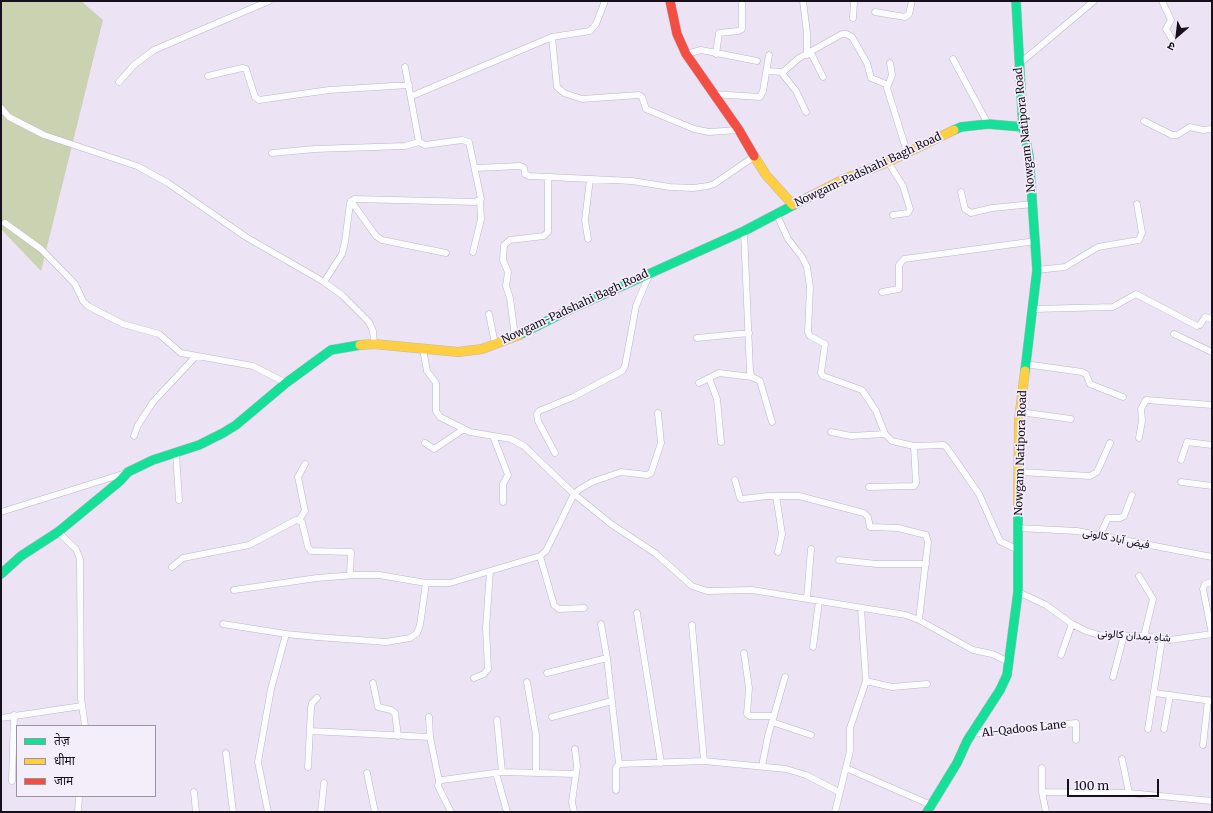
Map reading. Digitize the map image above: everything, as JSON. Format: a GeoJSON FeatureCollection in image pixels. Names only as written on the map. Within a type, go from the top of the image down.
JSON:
{"type":"FeatureCollection","features":[{"type":"Feature","properties":{"kind":"main road"},"geometry":{"type":"LineString","coordinates":[[670,1],[677,34],[686,54],[739,130],[770,181],[793,205]]}},
{"type":"Feature","properties":{"kind":"main road","name":"Nowgam Natipora Road"},"geometry":{"type":"LineString","coordinates":[[929,808],[957,763],[972,734],[1000,690],[1007,675],[1018,592],[1020,412],[1025,364],[1034,309],[1037,270],[1029,156],[1023,127],[1016,1]]}},
{"type":"Feature","properties":{"kind":"main road","name":"Nowgam-Padshahi Bagh Road"},"geometry":{"type":"LineString","coordinates":[[1,574],[21,556],[58,532],[120,481],[128,472],[152,460],[210,441],[236,425],[286,383],[331,350],[350,346],[374,344],[458,352],[482,349],[515,337],[651,272],[744,231],[776,213],[844,179],[888,162],[961,127],[988,124],[1023,127]]}},
{"type":"Feature","properties":{"kind":"street"},"geometry":{"type":"LineString","coordinates":[[119,82],[134,66],[154,50],[269,1]]}},
{"type":"Feature","properties":{"kind":"street"},"geometry":{"type":"LineString","coordinates":[[412,96],[552,37],[592,30],[605,1]]}},
{"type":"Feature","properties":{"kind":"street"},"geometry":{"type":"LineString","coordinates":[[716,54],[718,37],[720,33],[738,31],[743,27],[742,1]]}},
{"type":"Feature","properties":{"kind":"street"},"geometry":{"type":"LineString","coordinates":[[803,1],[809,54],[823,77]]}},
{"type":"Feature","properties":{"kind":"street"},"geometry":{"type":"LineString","coordinates":[[853,18],[854,1]]}},
{"type":"Feature","properties":{"kind":"street"},"geometry":{"type":"LineString","coordinates":[[875,12],[905,17],[909,14],[912,1]]}},
{"type":"Feature","properties":{"kind":"street"},"geometry":{"type":"LineString","coordinates":[[1019,64],[1094,1]]}},
{"type":"Feature","properties":{"kind":"street"},"geometry":{"type":"LineString","coordinates":[[1162,1],[1171,20],[1166,29],[1172,39]]}},
{"type":"Feature","properties":{"kind":"street"},"geometry":{"type":"LineString","coordinates":[[767,71],[785,71],[795,61],[842,34],[849,35],[867,63],[871,78],[888,84]]}},
{"type":"Feature","properties":{"kind":"street"},"geometry":{"type":"LineString","coordinates":[[552,37],[557,87],[564,93],[582,99],[639,95],[642,97],[646,109],[694,129],[709,132],[739,130]]}},
{"type":"Feature","properties":{"kind":"street"},"geometry":{"type":"LineString","coordinates":[[686,54],[701,50],[716,54],[757,60]]}},
{"type":"Feature","properties":{"kind":"street"},"geometry":{"type":"LineString","coordinates":[[713,94],[760,97],[763,91],[769,55]]}},
{"type":"Feature","properties":{"kind":"street"},"geometry":{"type":"LineString","coordinates":[[953,59],[988,124]]}},
{"type":"Feature","properties":{"kind":"street"},"geometry":{"type":"LineString","coordinates":[[890,63],[892,75],[888,84],[888,92],[907,152]]}},
{"type":"Feature","properties":{"kind":"street"},"geometry":{"type":"LineString","coordinates":[[405,67],[412,96],[419,142]]}},
{"type":"Feature","properties":{"kind":"street"},"geometry":{"type":"LineString","coordinates":[[208,76],[244,68],[246,69],[255,97],[259,100],[329,90],[409,85]]}},
{"type":"Feature","properties":{"kind":"street"},"geometry":{"type":"LineString","coordinates":[[781,72],[796,91],[806,112]]}},
{"type":"Feature","properties":{"kind":"street"},"geometry":{"type":"LineString","coordinates":[[1,108],[9,116],[44,135],[137,166],[168,183],[246,237],[324,282],[342,295],[366,317],[372,326],[374,344]]}},
{"type":"Feature","properties":{"kind":"street"},"geometry":{"type":"LineString","coordinates":[[1144,121],[1172,134],[1178,134],[1190,127],[1203,130],[1212,128]]}},
{"type":"Feature","properties":{"kind":"street"},"geometry":{"type":"LineString","coordinates":[[272,153],[339,147],[405,146],[419,142],[425,145],[466,140],[471,145],[481,196],[481,219],[473,252]]}},
{"type":"Feature","properties":{"kind":"street"},"geometry":{"type":"LineString","coordinates":[[475,168],[520,166],[524,168],[525,174],[529,176],[632,180],[670,187],[702,188],[714,184],[755,156]]}},
{"type":"Feature","properties":{"kind":"street"},"geometry":{"type":"LineString","coordinates":[[888,162],[903,186],[910,210],[908,213],[893,215]]}},
{"type":"Feature","properties":{"kind":"street"},"geometry":{"type":"LineString","coordinates":[[515,337],[510,298],[506,286],[508,272],[503,260],[504,245],[510,240],[546,234],[549,228],[548,177]]}},
{"type":"Feature","properties":{"kind":"street"},"geometry":{"type":"LineString","coordinates":[[588,239],[585,220],[590,179]]}},
{"type":"Feature","properties":{"kind":"street"},"geometry":{"type":"LineString","coordinates":[[961,192],[965,209],[971,213],[992,208],[1033,204]]}},
{"type":"Feature","properties":{"kind":"street"},"geometry":{"type":"LineString","coordinates":[[351,201],[358,199],[475,202],[480,200]]}},
{"type":"Feature","properties":{"kind":"street"},"geometry":{"type":"LineString","coordinates":[[324,282],[339,259],[344,248],[351,201]]}},
{"type":"Feature","properties":{"kind":"street"},"geometry":{"type":"LineString","coordinates":[[351,201],[376,236],[382,240],[446,253]]}},
{"type":"Feature","properties":{"kind":"street"},"geometry":{"type":"LineString","coordinates":[[1037,270],[1064,267],[1098,248],[1139,240],[1142,232],[1137,204]]}},
{"type":"Feature","properties":{"kind":"street"},"geometry":{"type":"LineString","coordinates":[[776,213],[788,239],[802,257],[807,267],[810,287],[808,332],[810,336],[823,342],[826,346],[822,374],[826,378],[862,390],[876,411],[885,434],[892,441],[914,446],[941,445],[947,448],[979,494],[1000,542],[1018,550]]}},
{"type":"Feature","properties":{"kind":"street"},"geometry":{"type":"LineString","coordinates":[[5,222],[41,249],[75,284],[83,301],[88,306],[123,324],[159,334],[181,353],[253,366],[286,383]]}},
{"type":"Feature","properties":{"kind":"street"},"geometry":{"type":"LineString","coordinates":[[744,231],[752,377]]}},
{"type":"Feature","properties":{"kind":"street"},"geometry":{"type":"LineString","coordinates":[[882,292],[899,289],[899,268],[900,263],[904,259],[1036,242]]}},
{"type":"Feature","properties":{"kind":"street"},"geometry":{"type":"LineString","coordinates":[[555,453],[538,421],[537,414],[539,411],[573,397],[622,371],[625,366],[636,306],[651,272]]}},
{"type":"Feature","properties":{"kind":"street"},"geometry":{"type":"LineString","coordinates":[[1034,309],[1113,307],[1136,294],[1197,326],[1200,325],[1205,317],[1212,319]]}},
{"type":"Feature","properties":{"kind":"street"},"geometry":{"type":"LineString","coordinates":[[489,314],[495,344]]}},
{"type":"Feature","properties":{"kind":"street"},"geometry":{"type":"LineString","coordinates":[[697,338],[749,333]]}},
{"type":"Feature","properties":{"kind":"street"},"geometry":{"type":"LineString","coordinates":[[1174,334],[1212,352]]}},
{"type":"Feature","properties":{"kind":"street"},"geometry":{"type":"LineString","coordinates":[[423,349],[427,371],[436,383],[438,415],[444,420],[464,429],[511,439],[524,446],[574,494],[611,524],[655,553],[685,582],[697,589],[707,591],[752,590],[899,614],[920,620],[973,650],[992,654],[1009,662]]}},
{"type":"Feature","properties":{"kind":"street"},"geometry":{"type":"LineString","coordinates":[[134,436],[138,425],[153,402],[196,356]]}},
{"type":"Feature","properties":{"kind":"street"},"geometry":{"type":"LineString","coordinates":[[1025,364],[1082,372],[1086,374],[1090,384],[1123,397]]}},
{"type":"Feature","properties":{"kind":"street"},"geometry":{"type":"LineString","coordinates":[[699,383],[724,372],[752,377],[760,381],[772,422]]}},
{"type":"Feature","properties":{"kind":"street"},"geometry":{"type":"LineString","coordinates":[[709,378],[716,399],[721,442]]}},
{"type":"Feature","properties":{"kind":"street"},"geometry":{"type":"LineString","coordinates":[[1139,438],[1142,421],[1141,409],[1146,400],[1212,405]]}},
{"type":"Feature","properties":{"kind":"street"},"geometry":{"type":"LineString","coordinates":[[1020,412],[1071,419]]}},
{"type":"Feature","properties":{"kind":"street"},"geometry":{"type":"LineString","coordinates":[[234,590],[317,578],[350,575],[379,575],[426,583],[450,584],[540,556],[548,548],[574,494],[592,482],[621,472],[647,475],[652,473],[661,442],[658,413]]}},
{"type":"Feature","properties":{"kind":"street"},"geometry":{"type":"LineString","coordinates":[[425,443],[434,449],[464,429]]}},
{"type":"Feature","properties":{"kind":"street"},"geometry":{"type":"LineString","coordinates":[[831,432],[851,436],[885,434]]}},
{"type":"Feature","properties":{"kind":"street"},"geometry":{"type":"LineString","coordinates":[[493,436],[508,475],[504,484],[504,502]]}},
{"type":"Feature","properties":{"kind":"street"},"geometry":{"type":"LineString","coordinates":[[1181,460],[1187,442],[1212,445]]}},
{"type":"Feature","properties":{"kind":"street"},"geometry":{"type":"LineString","coordinates":[[1020,472],[1090,476],[1097,472],[1110,443]]}},
{"type":"Feature","properties":{"kind":"street"},"geometry":{"type":"LineString","coordinates":[[869,487],[914,486],[916,483],[914,446]]}},
{"type":"Feature","properties":{"kind":"street"},"geometry":{"type":"LineString","coordinates":[[176,452],[179,500]]}},
{"type":"Feature","properties":{"kind":"street"},"geometry":{"type":"LineString","coordinates":[[172,567],[183,558],[249,545],[303,517],[305,511],[298,477],[305,464]]}},
{"type":"Feature","properties":{"kind":"street"},"geometry":{"type":"LineString","coordinates":[[1,512],[128,472]]}},
{"type":"Feature","properties":{"kind":"street"},"geometry":{"type":"LineString","coordinates":[[735,480],[740,498],[742,499],[776,496],[799,496],[861,512],[866,515],[870,527],[898,528],[926,535],[928,542],[920,620]]}},
{"type":"Feature","properties":{"kind":"street"},"geometry":{"type":"LineString","coordinates":[[1181,482],[1212,486]]}},
{"type":"Feature","properties":{"kind":"street"},"geometry":{"type":"LineString","coordinates":[[1100,535],[1108,518],[1120,518],[1124,516],[1132,495]]}},
{"type":"Feature","properties":{"kind":"street"},"geometry":{"type":"LineString","coordinates":[[776,496],[782,534],[778,552]]}},
{"type":"Feature","properties":{"kind":"street"},"geometry":{"type":"LineString","coordinates":[[299,520],[302,522],[308,547],[311,551],[351,552],[350,575]]}},
{"type":"Feature","properties":{"kind":"street","name":"فیض آباد کالونی"},"geometry":{"type":"LineString","coordinates":[[1018,528],[1077,531],[1212,557]]}},
{"type":"Feature","properties":{"kind":"street"},"geometry":{"type":"LineString","coordinates":[[58,532],[76,549],[80,559],[82,706],[85,725]]}},
{"type":"Feature","properties":{"kind":"street"},"geometry":{"type":"LineString","coordinates":[[807,599],[811,549]]}},
{"type":"Feature","properties":{"kind":"street"},"geometry":{"type":"LineString","coordinates":[[540,556],[554,605],[559,609],[584,608]]}},
{"type":"Feature","properties":{"kind":"street"},"geometry":{"type":"LineString","coordinates":[[839,560],[876,564],[926,564]]}},
{"type":"Feature","properties":{"kind":"street"},"geometry":{"type":"LineString","coordinates":[[474,678],[484,674],[488,669],[486,628],[490,571]]}},
{"type":"Feature","properties":{"kind":"street"},"geometry":{"type":"LineString","coordinates":[[1139,576],[1153,599],[1144,636]]}},
{"type":"Feature","properties":{"kind":"street"},"geometry":{"type":"LineString","coordinates":[[1212,582],[1205,584],[1203,589],[1212,634]]}},
{"type":"Feature","properties":{"kind":"street"},"geometry":{"type":"LineString","coordinates":[[223,624],[286,634],[386,642],[410,638],[417,633],[420,625],[426,583]]}},
{"type":"Feature","properties":{"kind":"street","name":"شاہِ ہمدان کالونی"},"geometry":{"type":"LineString","coordinates":[[1018,592],[1046,605],[1072,624],[1086,631],[1099,635],[1144,636],[1162,640],[1212,634]]}},
{"type":"Feature","properties":{"kind":"street"},"geometry":{"type":"LineString","coordinates":[[813,647],[819,601]]}},
{"type":"Feature","properties":{"kind":"street"},"geometry":{"type":"LineString","coordinates":[[835,812],[850,751],[850,728],[866,681],[861,608]]}},
{"type":"Feature","properties":{"kind":"street"},"geometry":{"type":"LineString","coordinates":[[637,613],[661,764]]}},
{"type":"Feature","properties":{"kind":"street"},"geometry":{"type":"LineString","coordinates":[[600,624],[607,658],[619,764],[616,768],[616,790]]}},
{"type":"Feature","properties":{"kind":"street"},"geometry":{"type":"LineString","coordinates":[[1061,655],[1072,624]]}},
{"type":"Feature","properties":{"kind":"street"},"geometry":{"type":"LineString","coordinates":[[692,625],[704,761]]}},
{"type":"Feature","properties":{"kind":"street"},"geometry":{"type":"LineString","coordinates":[[268,812],[258,762],[271,689],[286,634]]}},
{"type":"Feature","properties":{"kind":"street"},"geometry":{"type":"LineString","coordinates":[[1113,677],[1124,635]]}},
{"type":"Feature","properties":{"kind":"street"},"geometry":{"type":"LineString","coordinates":[[1148,729],[1155,693],[1162,640]]}},
{"type":"Feature","properties":{"kind":"street"},"geometry":{"type":"LineString","coordinates":[[744,653],[750,688],[747,714],[750,716],[773,719],[811,735]]}},
{"type":"Feature","properties":{"kind":"street"},"geometry":{"type":"LineString","coordinates":[[547,673],[607,658]]}},
{"type":"Feature","properties":{"kind":"street"},"geometry":{"type":"LineString","coordinates":[[762,766],[785,677]]}},
{"type":"Feature","properties":{"kind":"street"},"geometry":{"type":"LineString","coordinates":[[866,681],[892,687],[927,684]]}},
{"type":"Feature","properties":{"kind":"street"},"geometry":{"type":"LineString","coordinates":[[527,682],[536,735],[536,773]]}},
{"type":"Feature","properties":{"kind":"street"},"geometry":{"type":"LineString","coordinates":[[373,683],[378,707],[391,710],[395,713],[398,736]]}},
{"type":"Feature","properties":{"kind":"street"},"geometry":{"type":"LineString","coordinates":[[1155,693],[1210,700],[1203,744]]}},
{"type":"Feature","properties":{"kind":"street"},"geometry":{"type":"LineString","coordinates":[[1164,729],[1170,695]]}},
{"type":"Feature","properties":{"kind":"street"},"geometry":{"type":"LineString","coordinates":[[308,767],[312,705],[317,698]]}},
{"type":"Feature","properties":{"kind":"street"},"geometry":{"type":"LineString","coordinates":[[552,716],[612,702]]}},
{"type":"Feature","properties":{"kind":"street"},"geometry":{"type":"LineString","coordinates":[[1,718],[82,706]]}},
{"type":"Feature","properties":{"kind":"street"},"geometry":{"type":"LineString","coordinates":[[12,781],[14,715]]}},
{"type":"Feature","properties":{"kind":"street"},"geometry":{"type":"LineString","coordinates":[[429,717],[430,737],[439,781],[438,786],[451,812]]}},
{"type":"Feature","properties":{"kind":"street"},"geometry":{"type":"LineString","coordinates":[[497,720],[499,773],[507,812]]}},
{"type":"Feature","properties":{"kind":"street","name":"Al-Qadoos Lane"},"geometry":{"type":"LineString","coordinates":[[972,734],[1076,723],[1076,740]]}},
{"type":"Feature","properties":{"kind":"street"},"geometry":{"type":"LineString","coordinates":[[310,731],[430,737]]}},
{"type":"Feature","properties":{"kind":"street"},"geometry":{"type":"LineString","coordinates":[[574,812],[572,802],[576,774],[575,749]]}},
{"type":"Feature","properties":{"kind":"street"},"geometry":{"type":"LineString","coordinates":[[226,753],[232,812]]}},
{"type":"Feature","properties":{"kind":"street"},"geometry":{"type":"LineString","coordinates":[[1122,759],[1129,793]]}},
{"type":"Feature","properties":{"kind":"street"},"geometry":{"type":"LineString","coordinates":[[619,764],[661,764],[704,761],[762,766],[801,772],[839,792]]}},
{"type":"Feature","properties":{"kind":"street"},"geometry":{"type":"LineString","coordinates":[[846,768],[929,808]]}},
{"type":"Feature","properties":{"kind":"street"},"geometry":{"type":"LineString","coordinates":[[1042,768],[1042,792],[1046,812]]}},
{"type":"Feature","properties":{"kind":"street"},"geometry":{"type":"LineString","coordinates":[[367,773],[375,812]]}},
{"type":"Feature","properties":{"kind":"street"},"geometry":{"type":"LineString","coordinates":[[439,781],[499,773],[576,774]]}},
{"type":"Feature","properties":{"kind":"street"},"geometry":{"type":"LineString","coordinates":[[321,812],[324,783]]}},
{"type":"Feature","properties":{"kind":"street"},"geometry":{"type":"LineString","coordinates":[[194,792],[196,812]]}},
{"type":"Feature","properties":{"kind":"street"},"geometry":{"type":"LineString","coordinates":[[1042,792],[1129,793],[1212,801]]}},
{"type":"Feature","properties":{"kind":"street"},"geometry":{"type":"LineString","coordinates":[[78,812],[80,797]]}},
{"type":"Feature","properties":{"kind":"green space"},"geometry":{"type":"Polygon","coordinates":[[[1,1],[81,1],[103,20],[41,271],[1,229],[1,1]]]}},
{"type":"Feature","properties":{"kind":"traffic: fast"},"geometry":{"type":"LineString","coordinates":[[1016,1],[1023,127],[1029,156],[1037,270],[1025,371]]}},
{"type":"Feature","properties":{"kind":"traffic: fast"},"geometry":{"type":"LineString","coordinates":[[954,130],[961,127],[988,124],[1023,127]]}},
{"type":"Feature","properties":{"kind":"traffic: fast"},"geometry":{"type":"LineString","coordinates":[[519,335],[569,310],[744,231],[809,197]]}},
{"type":"Feature","properties":{"kind":"traffic: fast"},"geometry":{"type":"LineString","coordinates":[[1,574],[21,556],[58,532],[120,481],[128,472],[153,460],[199,445],[223,433],[236,425],[286,383],[331,350],[360,345]]}},
{"type":"Feature","properties":{"kind":"traffic: fast"},"geometry":{"type":"LineString","coordinates":[[927,812],[957,763],[967,741],[1000,690],[1007,675],[1018,592],[1018,511]]}},
{"type":"Feature","properties":{"kind":"traffic: slow"},"geometry":{"type":"LineString","coordinates":[[809,197],[844,179],[888,162],[954,130]]}},
{"type":"Feature","properties":{"kind":"traffic: slow"},"geometry":{"type":"LineString","coordinates":[[754,156],[766,175],[793,205]]}},
{"type":"Feature","properties":{"kind":"traffic: slow"},"geometry":{"type":"LineString","coordinates":[[360,345],[374,344],[458,352],[482,349],[519,335]]}},
{"type":"Feature","properties":{"kind":"traffic: slow"},"geometry":{"type":"LineString","coordinates":[[1018,511],[1019,420],[1025,371]]}},
{"type":"Feature","properties":{"kind":"traffic: jam"},"geometry":{"type":"LineString","coordinates":[[670,1],[677,34],[686,54],[739,130],[754,156]]}}]}
